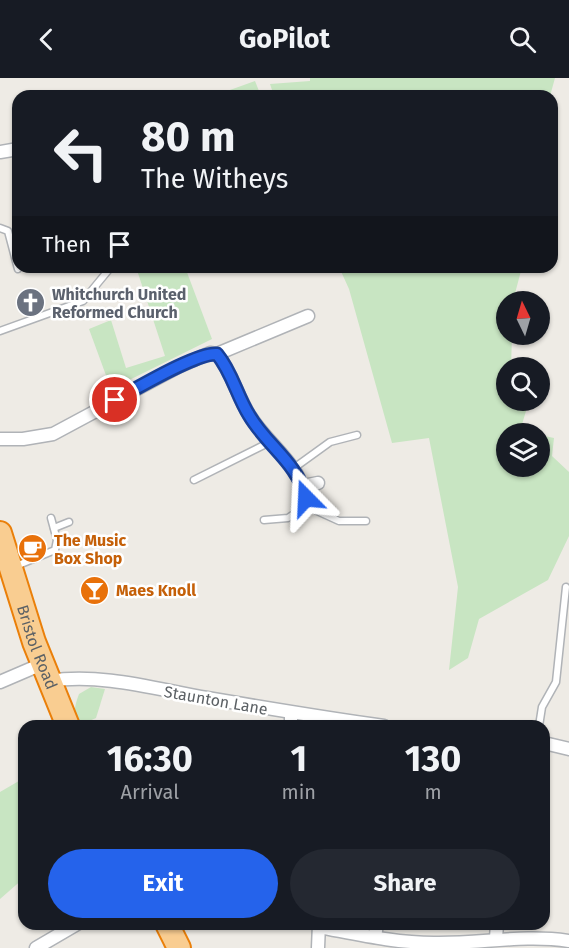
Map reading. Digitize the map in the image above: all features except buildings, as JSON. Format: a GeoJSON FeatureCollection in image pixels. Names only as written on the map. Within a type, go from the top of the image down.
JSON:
{"type":"FeatureCollection","features":[{"type":"Feature","properties":{"kind":"highway","name":"Bristol Road"},"geometry":{"type":"LineString","coordinates":[[0,533],[10,576],[45,673],[66,720]]}},
{"type":"Feature","properties":{"kind":"highway"},"geometry":{"type":"LineString","coordinates":[[170,930],[179,948]]}},
{"type":"Feature","properties":{"kind":"street"},"geometry":{"type":"LineString","coordinates":[[0,439],[23,439],[53,434],[178,367],[210,353],[217,354],[308,316]]}},
{"type":"Feature","properties":{"kind":"street"},"geometry":{"type":"LineString","coordinates":[[217,354],[224,362],[249,416],[294,468],[303,486],[305,508]]}},
{"type":"Feature","properties":{"kind":"street"},"geometry":{"type":"LineString","coordinates":[[303,486],[318,483]]}},
{"type":"Feature","properties":{"kind":"street","name":"Staunton Lane"},"geometry":{"type":"LineString","coordinates":[[0,682],[45,673],[92,678],[341,720]]}},
{"type":"Feature","properties":{"kind":"street"},"geometry":{"type":"LineString","coordinates":[[291,713],[291,720]]}},
{"type":"Feature","properties":{"kind":"street"},"geometry":{"type":"LineString","coordinates":[[550,744],[569,749]]}},
{"type":"Feature","properties":{"kind":"street"},"geometry":{"type":"LineString","coordinates":[[36,948],[66,930]]}},
{"type":"Feature","properties":{"kind":"street"},"geometry":{"type":"LineString","coordinates":[[318,948],[319,930]]}},
{"type":"Feature","properties":{"kind":"street"},"geometry":{"type":"LineString","coordinates":[[338,930],[432,946],[496,938],[548,938],[569,941]]}},
{"type":"Feature","properties":{"kind":"street"},"geometry":{"type":"LineString","coordinates":[[375,938],[376,930]]}},
{"type":"Feature","properties":{"kind":"street"},"geometry":{"type":"LineString","coordinates":[[496,938],[497,930]]}},
{"type":"Feature","properties":{"kind":"lane"},"geometry":{"type":"LineString","coordinates":[[0,228],[8,231],[12,246]]}},
{"type":"Feature","properties":{"kind":"lane"},"geometry":{"type":"LineString","coordinates":[[0,331],[83,301],[106,273]]}},
{"type":"Feature","properties":{"kind":"lane"},"geometry":{"type":"LineString","coordinates":[[294,468],[330,442],[357,435]]}},
{"type":"Feature","properties":{"kind":"lane"},"geometry":{"type":"LineString","coordinates":[[194,480],[270,442]]}},
{"type":"Feature","properties":{"kind":"lane"},"geometry":{"type":"LineString","coordinates":[[264,520],[288,518],[305,508],[339,521],[366,521]]}},
{"type":"Feature","properties":{"kind":"lane"},"geometry":{"type":"LineString","coordinates":[[10,576],[55,550],[57,540],[51,518]]}},
{"type":"Feature","properties":{"kind":"lane"},"geometry":{"type":"LineString","coordinates":[[54,528],[69,522]]}},
{"type":"Feature","properties":{"kind":"lane"},"geometry":{"type":"LineString","coordinates":[[540,720],[542,707],[556,682],[566,587]]}},
{"type":"Feature","properties":{"kind":"green space"},"geometry":{"type":"Polygon","coordinates":[[[310,78],[555,78],[552,90],[272,90],[270,84],[310,81],[310,78]]]}},
{"type":"Feature","properties":{"kind":"green space"},"geometry":{"type":"Polygon","coordinates":[[[255,81],[259,90],[230,90],[255,81]]]}},
{"type":"Feature","properties":{"kind":"green space"},"geometry":{"type":"Polygon","coordinates":[[[138,273],[187,273],[212,339],[111,389],[89,329],[111,320],[126,368],[165,356],[138,273]]]}},
{"type":"Feature","properties":{"kind":"green space"},"geometry":{"type":"Polygon","coordinates":[[[342,273],[520,273],[516,291],[496,291],[496,345],[512,345],[511,357],[496,357],[496,411],[526,411],[522,423],[496,423],[496,477],[550,477],[550,437],[554,438],[552,456],[569,472],[569,536],[548,580],[479,619],[468,658],[449,670],[458,587],[429,438],[392,443],[349,289],[342,273]]]}},
{"type":"Feature","properties":{"kind":"green space"},"geometry":{"type":"Polygon","coordinates":[[[91,687],[105,689],[96,718],[76,720],[75,706],[79,694],[91,687]]]}},
{"type":"Feature","properties":{"kind":"green space"},"geometry":{"type":"Polygon","coordinates":[[[18,782],[18,883],[0,899],[0,792],[18,782]]]}},
{"type":"Feature","properties":{"kind":"place","name":"Whitchurch United Reformed Church"},"geometry":{"type":"Point","coordinates":[31,303]}},
{"type":"Feature","properties":{"kind":"place","name":"The Music Box Shop"},"geometry":{"type":"Point","coordinates":[33,549]}},
{"type":"Feature","properties":{"kind":"place","name":"Maes Knoll"},"geometry":{"type":"Point","coordinates":[95,590]}},
{"type":"Feature","properties":{"kind":"route"},"geometry":{"type":"LineString","coordinates":[[115,400],[178,367],[210,353],[217,354],[224,362],[249,416],[294,468],[306,498]]}}]}
